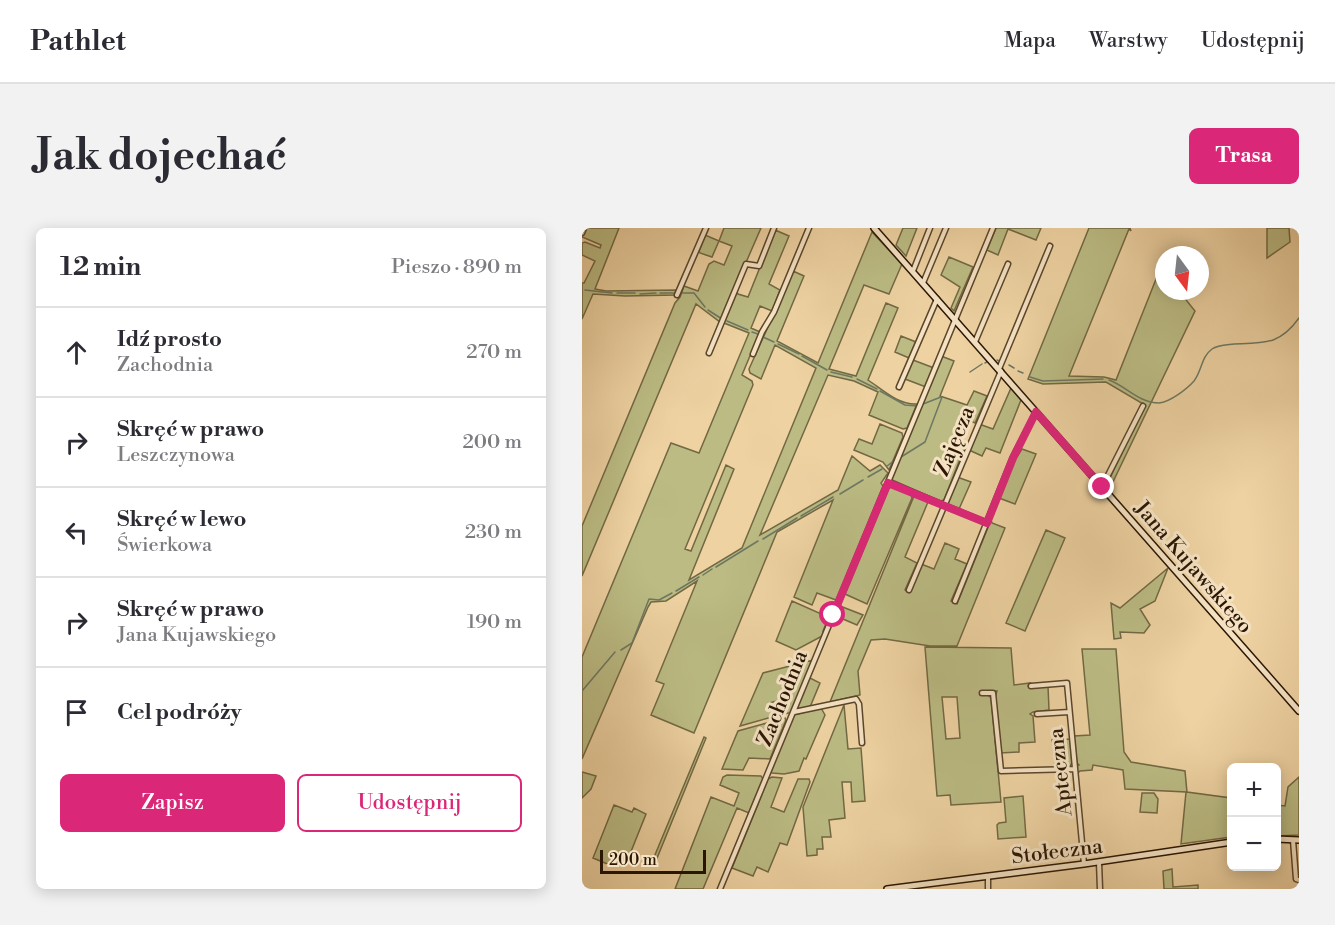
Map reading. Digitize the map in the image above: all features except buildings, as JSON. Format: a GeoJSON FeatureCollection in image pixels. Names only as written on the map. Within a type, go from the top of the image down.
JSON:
{"type":"FeatureCollection","features":[{"type":"Feature","properties":{"kind":"main road","name":"Jana Kujawskiego"},"geometry":{"type":"LineString","coordinates":[[874,228],[1299,711]]}},
{"type":"Feature","properties":{"kind":"main road"},"geometry":{"type":"LineString","coordinates":[[1281,839],[1296,840]]}},
{"type":"Feature","properties":{"kind":"main road","name":"Stołeczna"},"geometry":{"type":"LineString","coordinates":[[887,889],[1099,862],[1227,843]]}},
{"type":"Feature","properties":{"kind":"street"},"geometry":{"type":"LineString","coordinates":[[582,233],[584,228]]}},
{"type":"Feature","properties":{"kind":"street"},"geometry":{"type":"LineString","coordinates":[[677,295],[706,228]]}},
{"type":"Feature","properties":{"kind":"street"},"geometry":{"type":"LineString","coordinates":[[709,353],[746,264],[759,266],[774,228]]}},
{"type":"Feature","properties":{"kind":"street"},"geometry":{"type":"LineString","coordinates":[[753,354],[774,312],[809,228]]}},
{"type":"Feature","properties":{"kind":"street"},"geometry":{"type":"LineString","coordinates":[[913,271],[930,228]]}},
{"type":"Feature","properties":{"kind":"street"},"geometry":{"type":"LineString","coordinates":[[923,283],[946,228]]}},
{"type":"Feature","properties":{"kind":"street","name":"Zachodnia"},"geometry":{"type":"LineString","coordinates":[[720,889],[993,228]]}},
{"type":"Feature","properties":{"kind":"street","name":"Zajęcza"},"geometry":{"type":"LineString","coordinates":[[909,590],[1050,246]]}},
{"type":"Feature","properties":{"kind":"street"},"geometry":{"type":"LineString","coordinates":[[975,342],[1008,264]]}},
{"type":"Feature","properties":{"kind":"street"},"geometry":{"type":"LineString","coordinates":[[899,387],[937,299]]}},
{"type":"Feature","properties":{"kind":"street"},"geometry":{"type":"LineString","coordinates":[[1102,487],[1143,406]]}},
{"type":"Feature","properties":{"kind":"street"},"geometry":{"type":"LineString","coordinates":[[955,601],[1013,458],[1036,412]]}},
{"type":"Feature","properties":{"kind":"street"},"geometry":{"type":"LineString","coordinates":[[888,483],[987,523]]}},
{"type":"Feature","properties":{"kind":"street","name":"Apteczna"},"geometry":{"type":"LineString","coordinates":[[1031,686],[1067,683],[1084,864]]}},
{"type":"Feature","properties":{"kind":"street"},"geometry":{"type":"LineString","coordinates":[[982,693],[993,693],[1001,771],[1075,769]]}},
{"type":"Feature","properties":{"kind":"street"},"geometry":{"type":"LineString","coordinates":[[793,712],[852,699],[858,700],[862,743]]}},
{"type":"Feature","properties":{"kind":"street","name":"Apteczna"},"geometry":{"type":"LineString","coordinates":[[1037,714],[1069,712]]}},
{"type":"Feature","properties":{"kind":"street"},"geometry":{"type":"LineString","coordinates":[[1296,840],[1296,879],[1299,880]]}},
{"type":"Feature","properties":{"kind":"street"},"geometry":{"type":"LineString","coordinates":[[1099,862],[1100,889]]}},
{"type":"Feature","properties":{"kind":"street"},"geometry":{"type":"LineString","coordinates":[[988,876],[988,889]]}},
{"type":"Feature","properties":{"kind":"green space"},"geometry":{"type":"Polygon","coordinates":[[[587,228],[619,228],[595,289],[606,291],[677,290],[676,295],[593,294],[582,319],[582,283],[595,261],[582,255],[582,243],[600,248],[601,245],[582,237],[587,228]]]}},
{"type":"Feature","properties":{"kind":"green space"},"geometry":{"type":"Polygon","coordinates":[[[724,228],[761,228],[720,322],[696,304],[582,576],[582,526],[684,286],[698,291],[709,264],[714,261],[724,265],[732,246],[719,241],[724,228]]]}},
{"type":"Feature","properties":{"kind":"green space"},"geometry":{"type":"Polygon","coordinates":[[[903,228],[917,228],[906,256],[896,245],[903,228]]]}},
{"type":"Feature","properties":{"kind":"green space"},"geometry":{"type":"Polygon","coordinates":[[[996,228],[1041,228],[1036,240],[1008,229],[998,255],[987,250],[996,228]]]}},
{"type":"Feature","properties":{"kind":"green space"},"geometry":{"type":"Polygon","coordinates":[[[1089,228],[1130,228],[1131,231],[1129,229],[1069,376],[1104,377],[1116,380],[1155,282],[1155,300],[1186,300],[1195,311],[1110,488],[1107,484],[1145,405],[1106,382],[1043,384],[1028,379],[1089,228]]]}},
{"type":"Feature","properties":{"kind":"green space"},"geometry":{"type":"Polygon","coordinates":[[[1267,228],[1289,228],[1290,242],[1267,258],[1267,228]]]}},
{"type":"Feature","properties":{"kind":"green space"},"geometry":{"type":"Polygon","coordinates":[[[775,230],[789,236],[769,284],[780,290],[772,311],[760,306],[751,328],[760,332],[742,375],[752,381],[753,385],[685,549],[691,551],[726,465],[734,469],[689,580],[742,548],[816,368],[775,345],[761,379],[750,373],[749,369],[793,271],[804,276],[777,341],[818,363],[872,232],[902,264],[889,294],[864,285],[829,369],[856,376],[886,303],[898,308],[868,380],[903,402],[917,404],[907,428],[903,429],[869,415],[878,392],[854,381],[828,375],[760,535],[838,490],[852,456],[870,471],[880,465],[888,473],[881,483],[883,486],[836,600],[817,593],[812,605],[794,597],[833,500],[777,532],[694,733],[651,715],[664,684],[656,681],[697,581],[666,601],[651,602],[582,759],[582,657],[671,443],[699,453],[749,333],[724,323],[737,292],[748,297],[775,230]]]}},
{"type":"Feature","properties":{"kind":"green space"},"geometry":{"type":"Polygon","coordinates":[[[705,235],[719,241],[712,257],[700,253],[705,235]]]}},
{"type":"Feature","properties":{"kind":"green space"},"geometry":{"type":"Polygon","coordinates":[[[949,257],[973,267],[954,311],[951,308],[960,287],[941,275],[949,257]]]}},
{"type":"Feature","properties":{"kind":"green space"},"geometry":{"type":"Polygon","coordinates":[[[901,336],[916,342],[909,358],[895,352],[901,336]]]}},
{"type":"Feature","properties":{"kind":"green space"},"geometry":{"type":"Polygon","coordinates":[[[941,356],[954,361],[940,396],[967,405],[974,391],[987,396],[975,423],[962,417],[952,443],[964,449],[944,500],[940,501],[890,479],[941,356]]]}},
{"type":"Feature","properties":{"kind":"green space"},"geometry":{"type":"Polygon","coordinates":[[[913,360],[934,368],[926,387],[905,379],[913,360]]]}},
{"type":"Feature","properties":{"kind":"green space"},"geometry":{"type":"Polygon","coordinates":[[[1011,388],[1021,400],[1000,453],[986,448],[982,456],[969,450],[979,424],[993,429],[1011,388]]]}},
{"type":"Feature","properties":{"kind":"green space"},"geometry":{"type":"Polygon","coordinates":[[[880,424],[902,433],[903,437],[889,470],[883,462],[854,450],[859,439],[872,444],[880,424]]]}},
{"type":"Feature","properties":{"kind":"green space"},"geometry":{"type":"Polygon","coordinates":[[[1022,449],[1036,454],[1015,504],[999,498],[1022,449]]]}},
{"type":"Feature","properties":{"kind":"green space"},"geometry":{"type":"Polygon","coordinates":[[[957,477],[971,482],[959,509],[949,505],[947,501],[957,477]]]}},
{"type":"Feature","properties":{"kind":"green space"},"geometry":{"type":"Polygon","coordinates":[[[892,487],[911,495],[912,498],[867,604],[845,594],[889,488],[892,487]]]}},
{"type":"Feature","properties":{"kind":"green space"},"geometry":{"type":"Polygon","coordinates":[[[914,496],[928,502],[905,557],[917,563],[905,590],[909,592],[921,564],[934,569],[945,543],[959,549],[955,559],[967,564],[951,601],[957,604],[991,520],[992,523],[1005,528],[957,646],[930,646],[885,639],[871,640],[858,671],[860,695],[830,702],[914,496]]]}},
{"type":"Feature","properties":{"kind":"green space"},"geometry":{"type":"Polygon","coordinates":[[[1046,530],[1065,538],[1025,631],[1006,623],[1046,530]]]}},
{"type":"Feature","properties":{"kind":"green space"},"geometry":{"type":"Polygon","coordinates":[[[1168,568],[1155,601],[1140,609],[1150,625],[1144,633],[1120,632],[1121,638],[1114,639],[1111,603],[1120,608],[1168,568]]]}},
{"type":"Feature","properties":{"kind":"green space"},"geometry":{"type":"Polygon","coordinates":[[[792,601],[828,619],[823,631],[824,635],[796,650],[776,641],[792,601]]]}},
{"type":"Feature","properties":{"kind":"green space"},"geometry":{"type":"Polygon","coordinates":[[[840,606],[863,615],[857,625],[836,616],[840,606]]]}},
{"type":"Feature","properties":{"kind":"green space"},"geometry":{"type":"Polygon","coordinates":[[[925,647],[1011,648],[1014,685],[1030,683],[1028,686],[1031,688],[1048,686],[1049,710],[1030,714],[1033,716],[1035,742],[1019,743],[1019,752],[1000,753],[995,698],[997,691],[982,691],[982,695],[988,695],[991,698],[1001,802],[951,805],[950,795],[937,796],[925,647]],[[942,697],[946,739],[960,738],[957,697],[942,697]]]}},
{"type":"Feature","properties":{"kind":"green space"},"geometry":{"type":"Polygon","coordinates":[[[1082,649],[1116,649],[1124,752],[1131,762],[1185,771],[1187,792],[1227,797],[1227,838],[1181,844],[1186,792],[1125,789],[1123,770],[1093,765],[1092,770],[1080,771],[1077,774],[1076,766],[1079,765],[1074,736],[1090,735],[1082,649]]]}},
{"type":"Feature","properties":{"kind":"green space"},"geometry":{"type":"Polygon","coordinates":[[[813,660],[792,712],[782,715],[779,713],[777,701],[769,703],[775,714],[772,717],[740,726],[763,673],[813,660]]]}},
{"type":"Feature","properties":{"kind":"green space"},"geometry":{"type":"Polygon","coordinates":[[[808,677],[820,683],[810,707],[797,710],[796,708],[808,677]]]}},
{"type":"Feature","properties":{"kind":"green space"},"geometry":{"type":"Polygon","coordinates":[[[844,705],[848,749],[861,748],[865,801],[852,802],[851,782],[842,782],[845,818],[829,820],[831,837],[822,837],[823,849],[817,849],[817,855],[807,856],[803,807],[844,705]]]}},
{"type":"Feature","properties":{"kind":"green space"},"geometry":{"type":"Polygon","coordinates":[[[821,708],[825,715],[799,771],[784,774],[772,773],[794,715],[821,708]]]}},
{"type":"Feature","properties":{"kind":"green space"},"geometry":{"type":"Polygon","coordinates":[[[785,718],[770,759],[749,758],[743,770],[722,769],[738,731],[785,718]]]}},
{"type":"Feature","properties":{"kind":"green space"},"geometry":{"type":"Polygon","coordinates":[[[704,737],[706,738],[655,863],[652,862],[704,737]]]}},
{"type":"Feature","properties":{"kind":"green space"},"geometry":{"type":"Polygon","coordinates":[[[1070,739],[1072,763],[1070,766],[1055,766],[1052,740],[1070,739]]]}},
{"type":"Feature","properties":{"kind":"green space"},"geometry":{"type":"Polygon","coordinates":[[[582,772],[596,776],[591,789],[582,798],[582,772]]]}},
{"type":"Feature","properties":{"kind":"green space"},"geometry":{"type":"Polygon","coordinates":[[[727,775],[761,776],[763,779],[749,813],[737,808],[703,889],[675,889],[711,797],[734,806],[739,793],[720,785],[723,777],[727,775]]]}},
{"type":"Feature","properties":{"kind":"green space"},"geometry":{"type":"Polygon","coordinates":[[[1299,777],[1299,835],[1281,836],[1281,806],[1285,806],[1288,787],[1299,777]]]}},
{"type":"Feature","properties":{"kind":"green space"},"geometry":{"type":"Polygon","coordinates":[[[782,778],[771,807],[784,812],[798,779],[809,779],[810,782],[787,845],[780,843],[768,872],[757,867],[753,876],[732,868],[768,779],[782,778]]]}},
{"type":"Feature","properties":{"kind":"green space"},"geometry":{"type":"Polygon","coordinates":[[[1142,793],[1154,793],[1158,799],[1157,813],[1140,812],[1142,793]]]}},
{"type":"Feature","properties":{"kind":"green space"},"geometry":{"type":"Polygon","coordinates":[[[1023,796],[1026,837],[998,839],[997,825],[1006,822],[1004,798],[1023,796]]]}},
{"type":"Feature","properties":{"kind":"green space"},"geometry":{"type":"Polygon","coordinates":[[[614,805],[632,812],[634,808],[646,814],[626,864],[619,861],[622,854],[616,852],[610,865],[593,858],[614,805]]]}},
{"type":"Feature","properties":{"kind":"green space"},"geometry":{"type":"Polygon","coordinates":[[[1172,869],[1173,887],[1198,885],[1198,889],[1164,889],[1163,871],[1172,869]]]}},
{"type":"Feature","properties":{"kind":"waterway"},"geometry":{"type":"LineString","coordinates":[[585,290],[612,293]]}},
{"type":"Feature","properties":{"kind":"waterway"},"geometry":{"type":"LineString","coordinates":[[617,293],[635,293]]}},
{"type":"Feature","properties":{"kind":"waterway"},"geometry":{"type":"LineString","coordinates":[[640,294],[656,293]]}},
{"type":"Feature","properties":{"kind":"waterway"},"geometry":{"type":"LineString","coordinates":[[660,293],[675,293]]}},
{"type":"Feature","properties":{"kind":"waterway"},"geometry":{"type":"LineString","coordinates":[[682,293],[694,293],[705,307]]}},
{"type":"Feature","properties":{"kind":"waterway"},"geometry":{"type":"LineString","coordinates":[[708,310],[722,319]]}},
{"type":"Feature","properties":{"kind":"waterway"},"geometry":{"type":"LineString","coordinates":[[1109,380],[1145,400],[1163,402],[1178,395],[1194,381],[1208,352],[1212,349],[1223,345],[1271,341],[1285,333],[1299,318]]}},
{"type":"Feature","properties":{"kind":"waterway"},"geometry":{"type":"LineString","coordinates":[[727,321],[748,330]]}},
{"type":"Feature","properties":{"kind":"waterway"},"geometry":{"type":"LineString","coordinates":[[752,332],[758,334]]}},
{"type":"Feature","properties":{"kind":"waterway"},"geometry":{"type":"LineString","coordinates":[[763,337],[774,342]]}},
{"type":"Feature","properties":{"kind":"waterway"},"geometry":{"type":"LineString","coordinates":[[778,344],[799,354]]}},
{"type":"Feature","properties":{"kind":"waterway"},"geometry":{"type":"LineString","coordinates":[[802,356],[827,370]]}},
{"type":"Feature","properties":{"kind":"waterway"},"geometry":{"type":"LineString","coordinates":[[970,372],[982,364]]}},
{"type":"Feature","properties":{"kind":"waterway"},"geometry":{"type":"LineString","coordinates":[[1009,365],[1014,368]]}},
{"type":"Feature","properties":{"kind":"waterway"},"geometry":{"type":"LineString","coordinates":[[1018,371],[1023,373]]}},
{"type":"Feature","properties":{"kind":"waterway"},"geometry":{"type":"LineString","coordinates":[[831,372],[852,377]]}},
{"type":"Feature","properties":{"kind":"waterway"},"geometry":{"type":"LineString","coordinates":[[1030,377],[1043,381],[1103,379]]}},
{"type":"Feature","properties":{"kind":"waterway"},"geometry":{"type":"LineString","coordinates":[[857,379],[877,389]]}},
{"type":"Feature","properties":{"kind":"waterway"},"geometry":{"type":"LineString","coordinates":[[880,391],[905,405],[917,406]]}},
{"type":"Feature","properties":{"kind":"waterway"},"geometry":{"type":"LineString","coordinates":[[923,404],[941,397]]}},
{"type":"Feature","properties":{"kind":"waterway"},"geometry":{"type":"LineString","coordinates":[[901,457],[925,442],[942,397]]}},
{"type":"Feature","properties":{"kind":"waterway"},"geometry":{"type":"LineString","coordinates":[[887,466],[895,460]]}},
{"type":"Feature","properties":{"kind":"waterway"},"geometry":{"type":"LineString","coordinates":[[868,477],[882,469]]}},
{"type":"Feature","properties":{"kind":"waterway"},"geometry":{"type":"LineString","coordinates":[[840,494],[863,480]]}},
{"type":"Feature","properties":{"kind":"waterway"},"geometry":{"type":"LineString","coordinates":[[801,516],[833,497]]}},
{"type":"Feature","properties":{"kind":"waterway"},"geometry":{"type":"LineString","coordinates":[[763,539],[797,518]]}},
{"type":"Feature","properties":{"kind":"waterway"},"geometry":{"type":"LineString","coordinates":[[716,567],[758,541]]}},
{"type":"Feature","properties":{"kind":"waterway"},"geometry":{"type":"LineString","coordinates":[[703,575],[712,569]]}},
{"type":"Feature","properties":{"kind":"waterway"},"geometry":{"type":"LineString","coordinates":[[676,591],[699,577]]}},
{"type":"Feature","properties":{"kind":"waterway"},"geometry":{"type":"LineString","coordinates":[[621,650],[632,643],[649,599],[659,600],[672,593]]}},
{"type":"Feature","properties":{"kind":"waterway"},"geometry":{"type":"LineString","coordinates":[[582,691],[615,652]]}},
{"type":"Feature","properties":{"kind":"route"},"geometry":{"type":"LineString","coordinates":[[833,615],[888,483],[987,523],[1013,458],[1036,412],[1102,487]]}}]}
